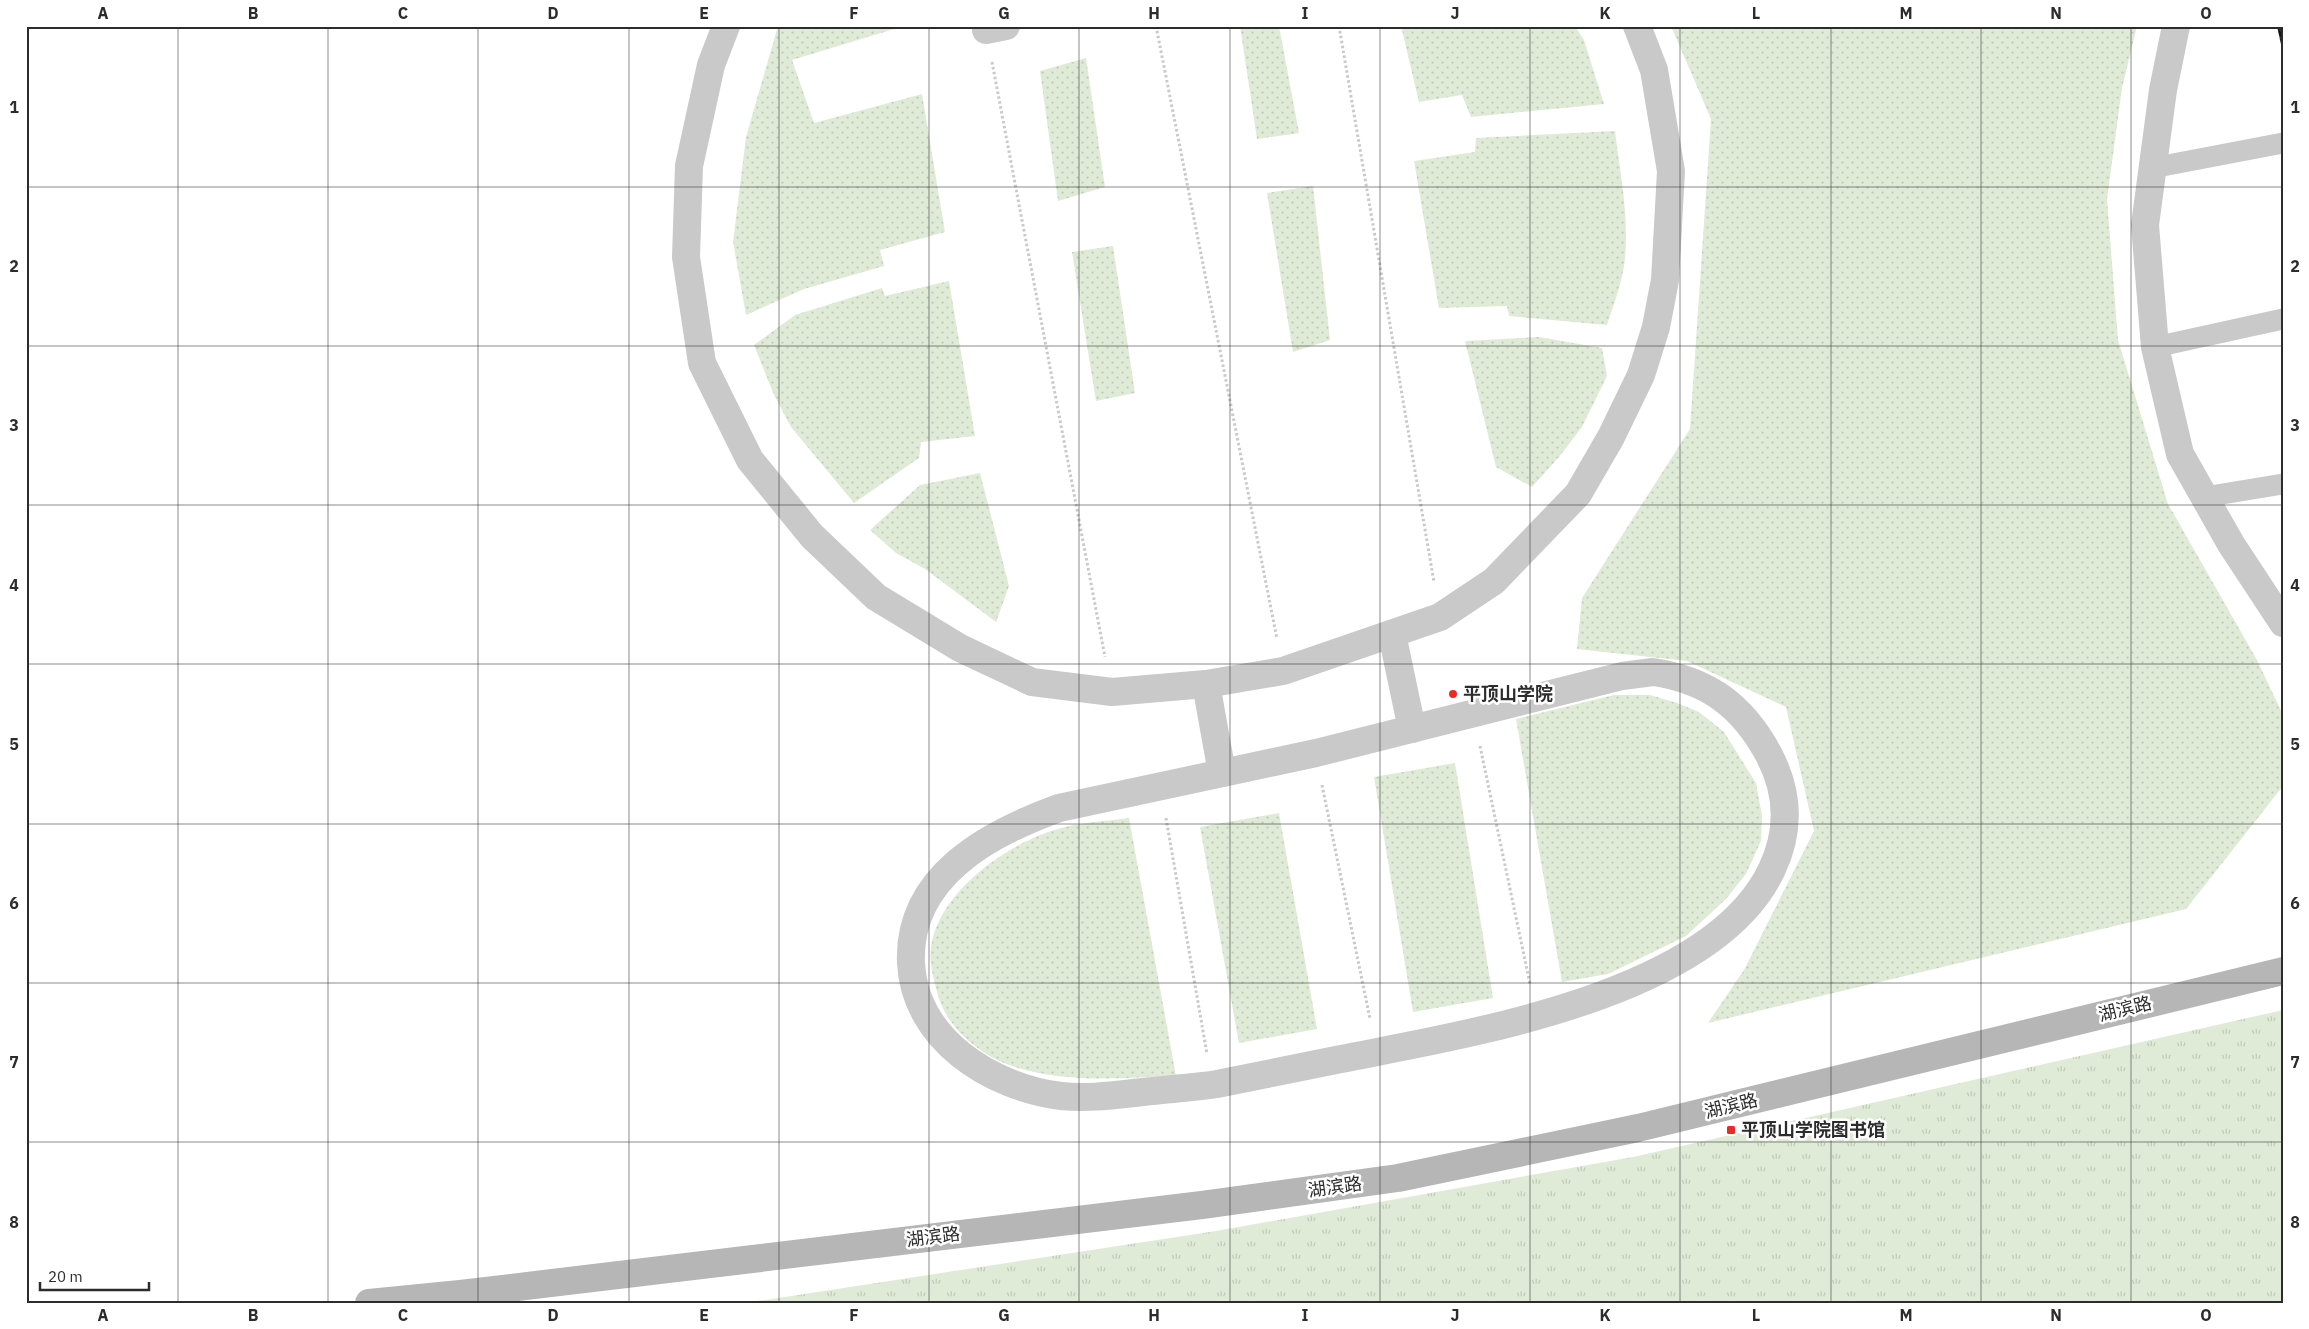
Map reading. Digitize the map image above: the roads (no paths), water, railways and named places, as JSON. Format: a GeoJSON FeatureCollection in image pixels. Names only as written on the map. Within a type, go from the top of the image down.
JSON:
{"type":"FeatureCollection","features":[{"type":"Feature","properties":{"kind":"street"},"geometry":{"type":"LineString","coordinates":[[726,26],[711,65],[689,166],[686,257],[702,363],[750,460],[812,536],[876,597],[960,648],[1032,682],[1112,692],[1206,684],[1283,671],[1440,617],[1494,581],[1578,494],[1611,437],[1642,375],[1656,327],[1665,280],[1671,172],[1654,70],[1637,26]]}},
{"type":"Feature","properties":{"kind":"street"},"geometry":{"type":"LineString","coordinates":[[2176,26],[2163,90],[2145,225],[2155,347],[2180,454],[2231,544],[2283,623]]}},
{"type":"Feature","properties":{"kind":"street"},"geometry":{"type":"LineString","coordinates":[[1392,634],[1412,729]]}},
{"type":"Feature","properties":{"kind":"street"},"geometry":{"type":"LineString","coordinates":[[1653,672],[1681,676],[1722,696],[1756,732],[1770,758],[1783,790],[1786,831],[1766,884],[1742,911],[1722,930],[1658,973],[1583,1002],[1537,1016],[1376,1052],[1213,1084],[1098,1097],[1061,1096],[1000,1079],[974,1064],[950,1048],[928,1018],[916,991],[911,963],[914,930],[925,903],[937,883],[959,861],[985,841],[1021,822],[1060,808],[1316,753],[1412,729],[1622,676],[1653,672]]}},
{"type":"Feature","properties":{"kind":"street"},"geometry":{"type":"LineString","coordinates":[[1206,684],[1222,773]]}},
{"type":"Feature","properties":{"kind":"street","name":"湖滨路"},"geometry":{"type":"LineString","coordinates":[[369,1303],[490,1291],[1193,1206],[1398,1178],[1647,1126],[2283,971]]}},
{"type":"Feature","properties":{"kind":"lane"},"geometry":{"type":"LineString","coordinates":[[2152,168],[2283,143]]}},
{"type":"Feature","properties":{"kind":"lane"},"geometry":{"type":"LineString","coordinates":[[2155,347],[2283,319]]}},
{"type":"Feature","properties":{"kind":"lane"},"geometry":{"type":"LineString","coordinates":[[2204,497],[2283,484]]}},
{"type":"Feature","properties":{"kind":"place","name":"平顶山学院"},"geometry":{"type":"Point","coordinates":[1453,694]}},
{"type":"Feature","properties":{"kind":"place","name":"平顶山学院图书馆"},"geometry":{"type":"Point","coordinates":[1731,1130]}}]}
